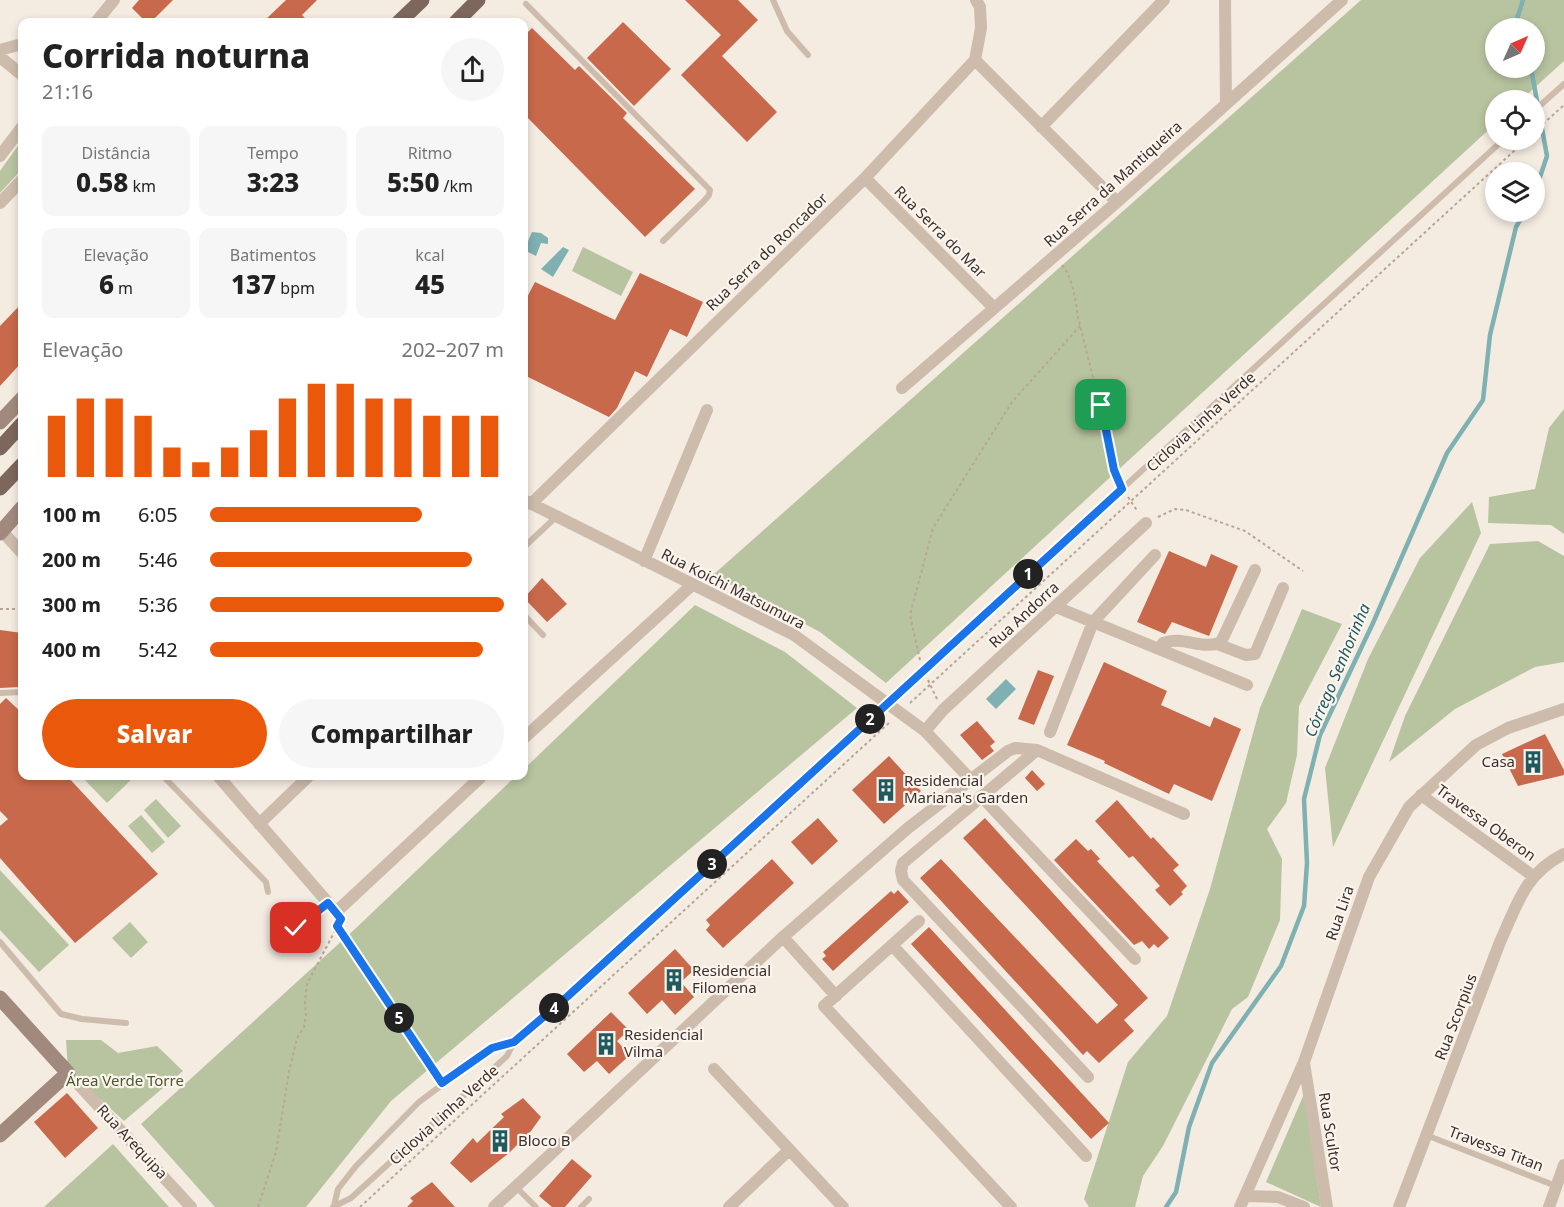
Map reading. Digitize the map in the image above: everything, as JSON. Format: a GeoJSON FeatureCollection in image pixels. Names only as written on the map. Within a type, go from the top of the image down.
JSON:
{"type":"FeatureCollection","features":[{"type":"Feature","properties":{"kind":"main road"},"geometry":{"type":"LineString","coordinates":[[460,18],[478,0]]}},
{"type":"Feature","properties":{"kind":"main road"},"geometry":{"type":"LineString","coordinates":[[403,18],[419,1]]}},
{"type":"Feature","properties":{"kind":"main road"},"geometry":{"type":"LineString","coordinates":[[0,448],[18,428]]}},
{"type":"Feature","properties":{"kind":"main road"},"geometry":{"type":"LineString","coordinates":[[0,488],[18,469]]}},
{"type":"Feature","properties":{"kind":"street"},"geometry":{"type":"LineString","coordinates":[[99,18],[114,0]]}},
{"type":"Feature","properties":{"kind":"street"},"geometry":{"type":"LineString","coordinates":[[976,0],[980,7],[981,28],[975,60],[1117,202]]}},
{"type":"Feature","properties":{"kind":"street"},"geometry":{"type":"LineString","coordinates":[[1041,127],[1164,0]]}},
{"type":"Feature","properties":{"kind":"street"},"geometry":{"type":"LineString","coordinates":[[1225,0],[1226,104]]}},
{"type":"Feature","properties":{"kind":"street","name":"Rua Serra da Mantiqueira"},"geometry":{"type":"LineString","coordinates":[[902,388],[1117,202],[1342,0]]}},
{"type":"Feature","properties":{"kind":"street"},"geometry":{"type":"LineString","coordinates":[[0,50],[18,45]]}},
{"type":"Feature","properties":{"kind":"street"},"geometry":{"type":"LineString","coordinates":[[0,57],[18,72]]}},
{"type":"Feature","properties":{"kind":"street","name":"Rua Serra do Roncador"},"geometry":{"type":"LineString","coordinates":[[528,501],[865,178],[975,60]]}},
{"type":"Feature","properties":{"kind":"street"},"geometry":{"type":"LineString","coordinates":[[0,156],[18,132]]}},
{"type":"Feature","properties":{"kind":"street","name":"Rua Serra do Mar"},"geometry":{"type":"LineString","coordinates":[[865,178],[994,308]]}},
{"type":"Feature","properties":{"kind":"street"},"geometry":{"type":"LineString","coordinates":[[0,202],[18,184]]}},
{"type":"Feature","properties":{"kind":"street"},"geometry":{"type":"LineString","coordinates":[[0,422],[18,403]]}},
{"type":"Feature","properties":{"kind":"street"},"geometry":{"type":"LineString","coordinates":[[644,561],[707,410]]}},
{"type":"Feature","properties":{"kind":"street","name":"Rua Koichi Matsumura"},"geometry":{"type":"LineString","coordinates":[[528,502],[794,635],[925,731],[972,781]]}},
{"type":"Feature","properties":{"kind":"street"},"geometry":{"type":"LineString","coordinates":[[18,513],[1,532],[18,548]]}},
{"type":"Feature","properties":{"kind":"street","name":"Rua Andorra"},"geometry":{"type":"LineString","coordinates":[[925,731],[943,710],[1146,523]]}},
{"type":"Feature","properties":{"kind":"street"},"geometry":{"type":"LineString","coordinates":[[1050,732],[1093,622],[1155,555]]}},
{"type":"Feature","properties":{"kind":"street"},"geometry":{"type":"LineString","coordinates":[[1217,644],[1225,636],[1255,570]]}},
{"type":"Feature","properties":{"kind":"street"},"geometry":{"type":"LineString","coordinates":[[528,734],[692,585]]}},
{"type":"Feature","properties":{"kind":"street"},"geometry":{"type":"LineString","coordinates":[[1161,650],[1163,643],[1174,640],[1217,644],[1246,655],[1255,654],[1283,588]]}},
{"type":"Feature","properties":{"kind":"street"},"geometry":{"type":"LineString","coordinates":[[1056,607],[1247,685]]}},
{"type":"Feature","properties":{"kind":"street","name":"Rua Lira"},"geometry":{"type":"LineString","coordinates":[[1243,1201],[1304,1062],[1369,877],[1400,823],[1421,795],[1476,745],[1508,728],[1564,709]]}},
{"type":"Feature","properties":{"kind":"street"},"geometry":{"type":"LineString","coordinates":[[494,1207],[783,937],[908,828],[972,781],[1008,751],[1015,748],[1037,750],[1184,814]]}},
{"type":"Feature","properties":{"kind":"street"},"geometry":{"type":"LineString","coordinates":[[1037,750],[903,863],[901,871],[903,880],[1088,1077]]}},
{"type":"Feature","properties":{"kind":"street"},"geometry":{"type":"LineString","coordinates":[[221,780],[332,908],[477,780]]}},
{"type":"Feature","properties":{"kind":"street"},"geometry":{"type":"LineString","coordinates":[[259,824],[305,780]]}},
{"type":"Feature","properties":{"kind":"street","name":"Travessa Oberon"},"geometry":{"type":"LineString","coordinates":[[1421,795],[1533,876]]}},
{"type":"Feature","properties":{"kind":"street"},"geometry":{"type":"LineString","coordinates":[[981,796],[1135,959]]}},
{"type":"Feature","properties":{"kind":"street","name":"Rua Scorpius"},"geometry":{"type":"LineString","coordinates":[[1399,1207],[1500,942],[1533,876],[1546,863],[1564,854]]}},
{"type":"Feature","properties":{"kind":"street"},"geometry":{"type":"LineString","coordinates":[[919,921],[824,1006],[1011,1207]]}},
{"type":"Feature","properties":{"kind":"street"},"geometry":{"type":"LineString","coordinates":[[783,937],[836,996]]}},
{"type":"Feature","properties":{"kind":"street"},"geometry":{"type":"LineString","coordinates":[[892,945],[1086,1156]]}},
{"type":"Feature","properties":{"kind":"street","name":"Rua Arequipa"},"geometry":{"type":"LineString","coordinates":[[0,998],[191,1207]]}},
{"type":"Feature","properties":{"kind":"street","name":"Rua Scultor"},"geometry":{"type":"LineString","coordinates":[[1304,1062],[1327,1207]]}},
{"type":"Feature","properties":{"kind":"street"},"geometry":{"type":"LineString","coordinates":[[714,1069],[843,1207]]}},
{"type":"Feature","properties":{"kind":"street"},"geometry":{"type":"LineString","coordinates":[[0,1136],[68,1073]]}},
{"type":"Feature","properties":{"kind":"street"},"geometry":{"type":"LineString","coordinates":[[729,1207],[789,1150]]}},
{"type":"Feature","properties":{"kind":"street"},"geometry":{"type":"LineString","coordinates":[[1549,1207],[1564,1166]]}},
{"type":"Feature","properties":{"kind":"street"},"geometry":{"type":"LineString","coordinates":[[1243,1201],[1278,1197],[1304,1207]]}},
{"type":"Feature","properties":{"kind":"lane"},"geometry":{"type":"LineString","coordinates":[[773,0],[788,31],[808,55]]}},
{"type":"Feature","properties":{"kind":"lane"},"geometry":{"type":"LineString","coordinates":[[526,4],[710,190],[710,195],[663,242]]}},
{"type":"Feature","properties":{"kind":"lane"},"geometry":{"type":"LineString","coordinates":[[1545,101],[1564,84]]}},
{"type":"Feature","properties":{"kind":"lane"},"geometry":{"type":"LineString","coordinates":[[334,1206],[351,1198],[507,1056],[514,1042],[568,996],[1492,150]]}},
{"type":"Feature","properties":{"kind":"lane"},"geometry":{"type":"LineString","coordinates":[[528,543],[556,516]]}},
{"type":"Feature","properties":{"kind":"lane"},"geometry":{"type":"LineString","coordinates":[[528,619],[543,635]]}},
{"type":"Feature","properties":{"kind":"lane"},"geometry":{"type":"LineString","coordinates":[[0,693],[18,692]]}},
{"type":"Feature","properties":{"kind":"lane"},"geometry":{"type":"LineString","coordinates":[[167,780],[266,882],[268,892]]}},
{"type":"Feature","properties":{"kind":"lane"},"geometry":{"type":"LineString","coordinates":[[277,935],[296,928],[332,908]]}},
{"type":"Feature","properties":{"kind":"lane"},"geometry":{"type":"LineString","coordinates":[[0,942],[61,1014],[82,1019],[126,1023]]}},
{"type":"Feature","properties":{"kind":"lane"},"geometry":{"type":"LineString","coordinates":[[334,1206],[338,1189],[397,1122],[442,1083],[492,1048],[514,1042]]}},
{"type":"Feature","properties":{"kind":"lane","name":"Travessa Titan"},"geometry":{"type":"LineString","coordinates":[[1426,1135],[1556,1186]]}},
{"type":"Feature","properties":{"kind":"lane"},"geometry":{"type":"LineString","coordinates":[[516,1186],[536,1207]]}},
{"type":"Feature","properties":{"kind":"lane"},"geometry":{"type":"LineString","coordinates":[[581,1207],[589,1199]]}},
{"type":"Feature","properties":{"kind":"path"},"geometry":{"type":"LineString","coordinates":[[1545,122],[1564,105]]}},
{"type":"Feature","properties":{"kind":"path","name":"Ciclovia Linha Verde"},"geometry":{"type":"LineString","coordinates":[[360,1207],[1515,150]]}},
{"type":"Feature","properties":{"kind":"path"},"geometry":{"type":"LineString","coordinates":[[1054,256],[1067,271],[1101,405],[1114,470],[1122,489],[1146,523],[1175,509],[1186,510],[1245,531],[1303,571]]}},
{"type":"Feature","properties":{"kind":"path"},"geometry":{"type":"LineString","coordinates":[[943,710],[923,670],[910,615],[933,528],[1012,402],[1080,326]]}},
{"type":"Feature","properties":{"kind":"path"},"geometry":{"type":"LineString","coordinates":[[0,609],[18,609]]}},
{"type":"Feature","properties":{"kind":"path"},"geometry":{"type":"LineString","coordinates":[[258,1207],[276,1152],[297,1038],[304,1027],[307,984],[341,919],[332,908]]}},
{"type":"Feature","properties":{"kind":"path"},"geometry":{"type":"LineString","coordinates":[[337,926],[442,1083]]}},
{"type":"Feature","properties":{"kind":"green space"},"geometry":{"type":"Polygon","coordinates":[[[1361,0],[1564,0],[1564,61],[1532,90],[1485,90],[1485,133],[886,683],[820,632],[713,575],[1361,0]]]}},
{"type":"Feature","properties":{"kind":"green space"},"geometry":{"type":"Polygon","coordinates":[[[18,146],[18,173],[0,193],[0,171],[18,146]]]}},
{"type":"Feature","properties":{"kind":"green space"},"geometry":{"type":"Polygon","coordinates":[[[583,247],[633,272],[621,296],[572,271],[583,247]]]}},
{"type":"Feature","properties":{"kind":"green space"},"geometry":{"type":"Polygon","coordinates":[[[1564,409],[1564,534],[1551,525],[1488,523],[1489,497],[1535,489],[1549,428],[1564,409]]]}},
{"type":"Feature","properties":{"kind":"green space"},"geometry":{"type":"Polygon","coordinates":[[[1472,502],[1481,533],[1333,847],[1325,768],[1368,659],[1420,558],[1472,502]]]}},
{"type":"Feature","properties":{"kind":"green space"},"geometry":{"type":"Polygon","coordinates":[[[1538,541],[1564,556],[1564,662],[1535,667],[1455,709],[1389,762],[1405,716],[1490,544],[1538,541]]]}},
{"type":"Feature","properties":{"kind":"green space"},"geometry":{"type":"Polygon","coordinates":[[[695,605],[785,652],[857,708],[391,1101],[306,1207],[215,1207],[141,1124],[356,928],[512,780],[528,780],[528,765],[695,605]]]}},
{"type":"Feature","properties":{"kind":"green space"},"geometry":{"type":"Polygon","coordinates":[[[1302,609],[1342,624],[1299,706],[1297,755],[1286,803],[1267,829],[1282,859],[1280,920],[1248,997],[1232,1009],[1163,1146],[1143,1176],[1135,1207],[1089,1207],[1084,1199],[1128,1062],[1167,1016],[1210,889],[1260,708],[1302,609]]]}},
{"type":"Feature","properties":{"kind":"green space"},"geometry":{"type":"Polygon","coordinates":[[[85,780],[131,780],[107,803],[85,780]]]}},
{"type":"Feature","properties":{"kind":"green space"},"geometry":{"type":"Polygon","coordinates":[[[156,799],[181,826],[168,838],[144,810],[156,799]]]}},
{"type":"Feature","properties":{"kind":"green space"},"geometry":{"type":"Polygon","coordinates":[[[141,815],[165,842],[152,853],[128,826],[141,815]]]}},
{"type":"Feature","properties":{"kind":"green space"},"geometry":{"type":"Polygon","coordinates":[[[0,870],[69,945],[39,972],[0,930],[0,870]]]}},
{"type":"Feature","properties":{"kind":"green space"},"geometry":{"type":"Polygon","coordinates":[[[130,922],[148,942],[131,958],[112,938],[130,922]]]}},
{"type":"Feature","properties":{"kind":"green space","name":"Área Verde Torre"},"geometry":{"type":"Polygon","coordinates":[[[66,1040],[101,1040],[118,1053],[157,1046],[183,1071],[124,1121],[68,1070],[66,1040]]]}},
{"type":"Feature","properties":{"kind":"green space"},"geometry":{"type":"Polygon","coordinates":[[[1304,1094],[1321,1207],[1266,1182],[1304,1094]]]}},
{"type":"Feature","properties":{"kind":"green space"},"geometry":{"type":"Polygon","coordinates":[[[113,1144],[169,1207],[44,1207],[113,1144]]]}},
{"type":"Feature","properties":{"kind":"water"},"geometry":{"type":"Polygon","coordinates":[[[532,232],[541,233],[548,238],[548,244],[541,243],[536,256],[528,252],[528,241],[532,232]]]}},
{"type":"Feature","properties":{"kind":"water"},"geometry":{"type":"Polygon","coordinates":[[[563,247],[569,250],[553,277],[541,269],[563,247]]]}},
{"type":"Feature","properties":{"kind":"water"},"geometry":{"type":"Polygon","coordinates":[[[1006,679],[1016,689],[996,709],[986,699],[1006,679]]]}},
{"type":"Feature","properties":{"kind":"building"},"geometry":{"type":"Polygon","coordinates":[[[139,0],[173,0],[155,18],[142,18],[132,8],[139,0]]]}},
{"type":"Feature","properties":{"kind":"building"},"geometry":{"type":"Polygon","coordinates":[[[286,0],[317,0],[302,15],[305,18],[267,18],[286,0]]]}},
{"type":"Feature","properties":{"kind":"building"},"geometry":{"type":"Polygon","coordinates":[[[685,0],[738,0],[758,20],[722,56],[777,112],[747,142],[681,75],[721,35],[685,0]]]}},
{"type":"Feature","properties":{"kind":"building"},"geometry":{"type":"Polygon","coordinates":[[[623,22],[671,69],[634,106],[587,58],[623,22]]]}},
{"type":"Feature","properties":{"kind":"building"},"geometry":{"type":"Polygon","coordinates":[[[532,28],[575,70],[579,66],[627,113],[623,118],[695,189],[645,237],[528,118],[528,32],[532,28]]]}},
{"type":"Feature","properties":{"kind":"building"},"geometry":{"type":"Polygon","coordinates":[[[640,273],[703,302],[687,337],[670,329],[647,377],[635,371],[617,408],[609,417],[528,377],[528,295],[535,282],[615,320],[640,273]]]}},
{"type":"Feature","properties":{"kind":"building"},"geometry":{"type":"Polygon","coordinates":[[[18,307],[18,366],[0,386],[0,326],[18,307]]]}},
{"type":"Feature","properties":{"kind":"building"},"geometry":{"type":"Polygon","coordinates":[[[1169,551],[1206,567],[1211,554],[1238,566],[1209,636],[1172,622],[1165,634],[1137,622],[1169,551]]]}},
{"type":"Feature","properties":{"kind":"building"},"geometry":{"type":"Polygon","coordinates":[[[542,578],[567,604],[547,622],[528,602],[528,594],[542,578]]]}},
{"type":"Feature","properties":{"kind":"building"},"geometry":{"type":"Polygon","coordinates":[[[0,630],[18,632],[18,687],[0,688],[0,630]]]}},
{"type":"Feature","properties":{"kind":"building"},"geometry":{"type":"Polygon","coordinates":[[[1104,662],[1167,691],[1161,705],[1210,727],[1214,717],[1241,729],[1212,801],[1174,784],[1169,794],[1104,763],[1105,761],[1067,745],[1104,662]]]}},
{"type":"Feature","properties":{"kind":"building"},"geometry":{"type":"Polygon","coordinates":[[[1038,670],[1054,676],[1034,725],[1018,719],[1038,670]]]}},
{"type":"Feature","properties":{"kind":"building"},"geometry":{"type":"Polygon","coordinates":[[[6,698],[18,709],[18,780],[71,780],[158,874],[75,943],[0,858],[0,826],[8,819],[0,811],[0,704],[6,698]]]}},
{"type":"Feature","properties":{"kind":"building"},"geometry":{"type":"Polygon","coordinates":[[[977,721],[995,742],[990,746],[994,751],[982,760],[960,735],[977,721]]]}},
{"type":"Feature","properties":{"kind":"building","name":"Casa"},"geometry":{"type":"Polygon","coordinates":[[[1545,734],[1564,770],[1564,775],[1518,786],[1502,754],[1545,734]]]}},
{"type":"Feature","properties":{"kind":"building","name":"Residencial Mariana's Garden"},"geometry":{"type":"Polygon","coordinates":[[[889,756],[921,791],[884,824],[852,790],[889,756]]]}},
{"type":"Feature","properties":{"kind":"building"},"geometry":{"type":"Polygon","coordinates":[[[1032,770],[1045,784],[1037,791],[1025,778],[1032,770]]]}},
{"type":"Feature","properties":{"kind":"building"},"geometry":{"type":"Polygon","coordinates":[[[1117,800],[1151,839],[1153,837],[1179,865],[1173,870],[1187,886],[1181,892],[1183,894],[1170,906],[1155,890],[1160,886],[1133,856],[1129,858],[1095,821],[1117,800]]]}},
{"type":"Feature","properties":{"kind":"building"},"geometry":{"type":"Polygon","coordinates":[[[818,818],[838,841],[812,865],[791,842],[818,818]]]}},
{"type":"Feature","properties":{"kind":"building"},"geometry":{"type":"Polygon","coordinates":[[[985,818],[1148,998],[1124,1020],[1134,1031],[1099,1063],[1087,1051],[1083,1055],[920,878],[941,859],[1097,1024],[1118,1005],[963,838],[985,818]]]}},
{"type":"Feature","properties":{"kind":"building"},"geometry":{"type":"Polygon","coordinates":[[[1076,839],[1088,851],[1091,849],[1100,859],[1097,861],[1169,938],[1158,948],[1154,944],[1149,949],[1142,941],[1134,945],[1054,860],[1076,839]]]}},
{"type":"Feature","properties":{"kind":"building"},"geometry":{"type":"Polygon","coordinates":[[[772,859],[794,883],[723,948],[706,930],[710,925],[706,920],[772,859]]]}},
{"type":"Feature","properties":{"kind":"building"},"geometry":{"type":"Polygon","coordinates":[[[898,890],[909,902],[833,971],[822,959],[826,956],[823,952],[891,891],[894,894],[898,890]]]}},
{"type":"Feature","properties":{"kind":"building"},"geometry":{"type":"Polygon","coordinates":[[[929,927],[1109,1123],[1091,1139],[911,944],[929,927]]]}},
{"type":"Feature","properties":{"kind":"building","name":"Residencial Filomena"},"geometry":{"type":"Polygon","coordinates":[[[675,949],[694,970],[681,982],[694,997],[675,1015],[662,1000],[647,1014],[628,993],[675,949]]]}},
{"type":"Feature","properties":{"kind":"building","name":"Residencial Vilma"},"geometry":{"type":"Polygon","coordinates":[[[611,1012],[629,1030],[617,1041],[630,1055],[609,1074],[597,1061],[584,1072],[567,1054],[611,1012]]]}},
{"type":"Feature","properties":{"kind":"building"},"geometry":{"type":"Polygon","coordinates":[[[67,1093],[98,1128],[65,1158],[34,1122],[67,1093]]]}},
{"type":"Feature","properties":{"kind":"building","name":"Bloco B"},"geometry":{"type":"Polygon","coordinates":[[[523,1098],[541,1117],[531,1131],[509,1153],[471,1183],[450,1163],[473,1138],[477,1143],[504,1117],[501,1114],[523,1098]]]}},
{"type":"Feature","properties":{"kind":"building"},"geometry":{"type":"Polygon","coordinates":[[[572,1159],[592,1176],[565,1207],[552,1207],[539,1196],[572,1159]]]}},
{"type":"Feature","properties":{"kind":"building"},"geometry":{"type":"Polygon","coordinates":[[[432,1182],[455,1207],[407,1207],[413,1201],[410,1198],[432,1182]]]}},
{"type":"Feature","properties":{"kind":"waterway","name":"Córrego Senhorinha"},"geometry":{"type":"LineString","coordinates":[[1517,18],[1523,0]]}},
{"type":"Feature","properties":{"kind":"waterway","name":"Córrego Senhorinha"},"geometry":{"type":"LineString","coordinates":[[1533,78],[1547,156],[1545,162]]}},
{"type":"Feature","properties":{"kind":"waterway","name":"Córrego Senhorinha"},"geometry":{"type":"LineString","coordinates":[[1166,1207],[1176,1192],[1189,1127],[1212,1063],[1281,966],[1304,906],[1307,863],[1304,799],[1320,735],[1373,623],[1447,453],[1483,400],[1490,335],[1519,222]]}},
{"type":"Feature","properties":{"kind":"place","name":"Casa"},"geometry":{"type":"Point","coordinates":[1533,762]}},
{"type":"Feature","properties":{"kind":"place","name":"Residencial Mariana's Garden"},"geometry":{"type":"Point","coordinates":[886,790]}},
{"type":"Feature","properties":{"kind":"place","name":"Residencial Filomena"},"geometry":{"type":"Point","coordinates":[674,980]}},
{"type":"Feature","properties":{"kind":"place","name":"Residencial Vilma"},"geometry":{"type":"Point","coordinates":[606,1044]}},
{"type":"Feature","properties":{"kind":"place","name":"Bloco B"},"geometry":{"type":"Point","coordinates":[500,1141]}},
{"type":"Feature","properties":{"kind":"route"},"geometry":{"type":"LineString","coordinates":[[296,928],[328,903],[341,919],[337,926],[442,1083],[492,1048],[514,1042],[568,996],[1122,489],[1114,470],[1101,405]]}}]}
